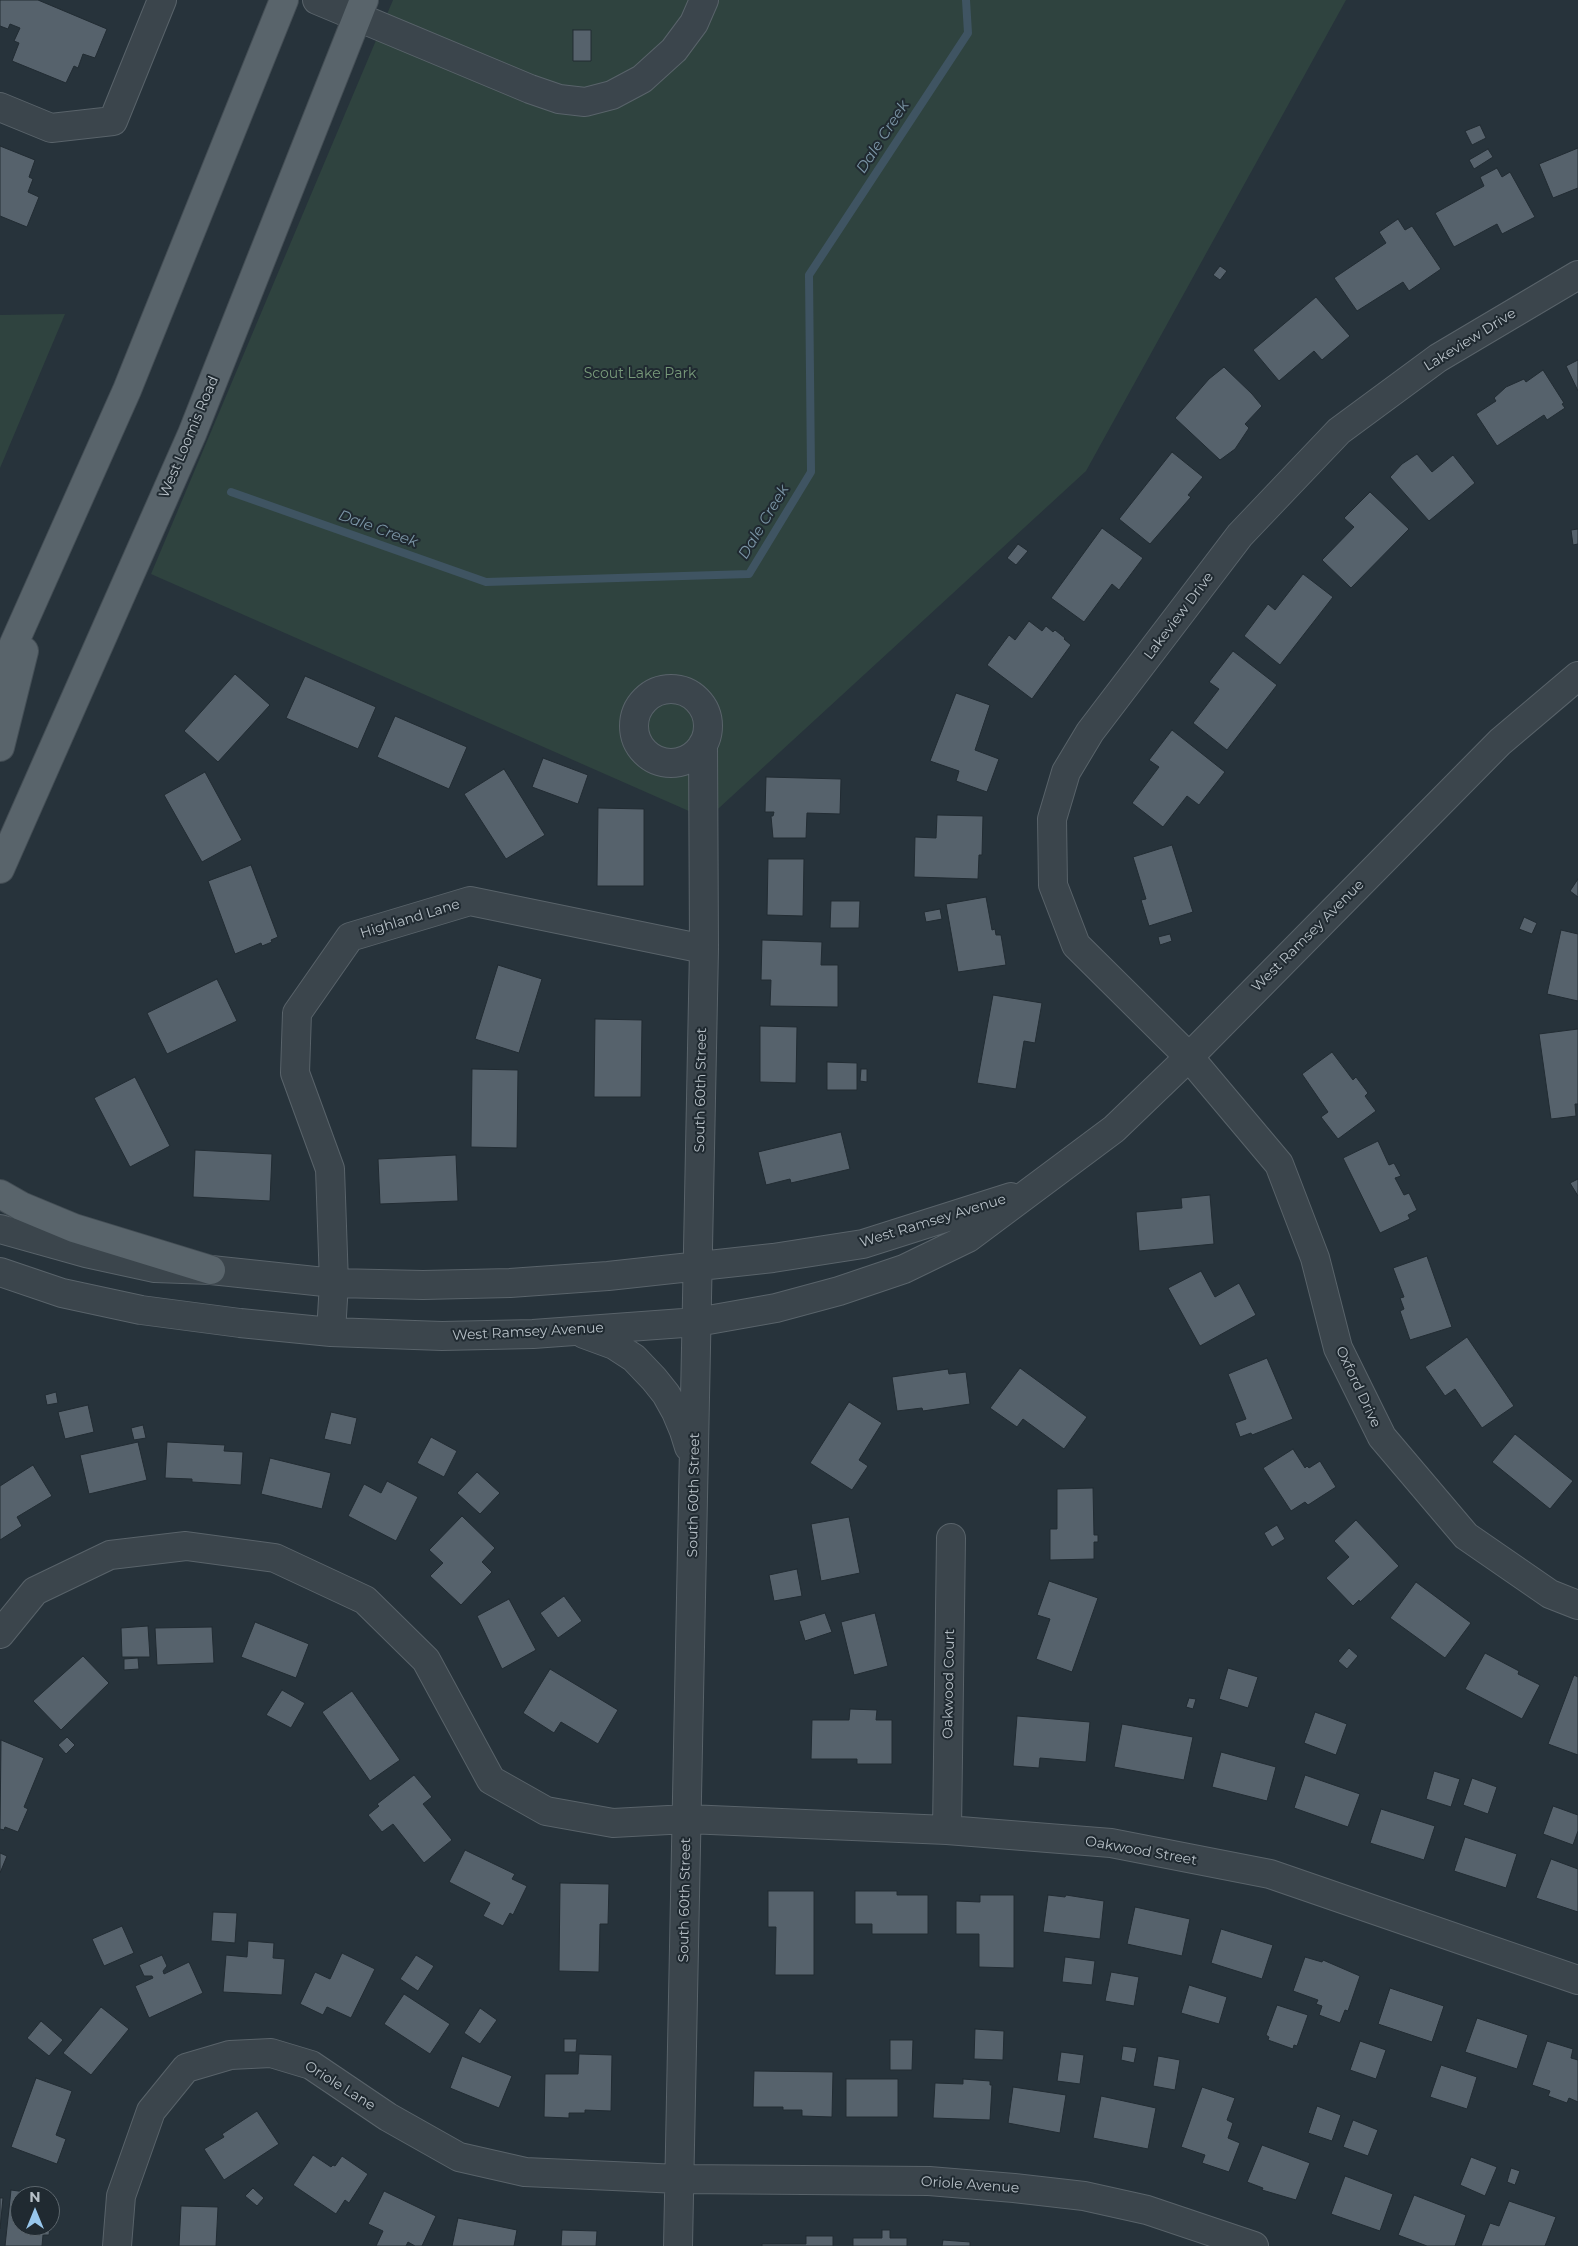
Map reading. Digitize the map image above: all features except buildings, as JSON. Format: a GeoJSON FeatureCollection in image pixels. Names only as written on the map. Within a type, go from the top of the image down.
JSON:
{"type":"FeatureCollection","features":[{"type":"Feature","properties":{"kind":"main road"},"geometry":{"type":"LineString","coordinates":[[0,675],[127,390],[284,0]]}},
{"type":"Feature","properties":{"kind":"main road","name":"West Loomis Road"},"geometry":{"type":"LineString","coordinates":[[0,869],[192,434],[361,9]]}},
{"type":"Feature","properties":{"kind":"main road"},"geometry":{"type":"LineString","coordinates":[[0,747],[38,588]]}},
{"type":"Feature","properties":{"kind":"main road"},"geometry":{"type":"LineString","coordinates":[[0,1194],[22,1206],[74,1228],[211,1270]]}},
{"type":"Feature","properties":{"kind":"street"},"geometry":{"type":"LineString","coordinates":[[0,107],[51,128],[113,121],[162,0]]}},
{"type":"Feature","properties":{"kind":"street"},"geometry":{"type":"LineString","coordinates":[[317,0],[361,9],[530,90],[559,99],[585,102],[612,95],[642,79],[674,50],[694,23],[704,0]]}},
{"type":"Feature","properties":{"kind":"street","name":"Lakeview Drive"},"geometry":{"type":"LineString","coordinates":[[1189,1057],[1076,945],[1053,885],[1052,819],[1066,772],[1090,732],[1240,535],[1339,431],[1438,358],[1578,275]]}},
{"type":"Feature","properties":{"kind":"street","name":"West Ramsey Avenue"},"geometry":{"type":"LineString","coordinates":[[0,1272],[62,1293],[141,1310],[240,1323],[331,1332],[442,1336],[575,1331],[696,1322],[776,1308],[839,1291],[904,1268],[968,1238],[1114,1128],[1189,1057],[1500,742],[1578,676]]}},
{"type":"Feature","properties":{"kind":"street","name":"South 60th Street"},"geometry":{"type":"LineString","coordinates":[[678,2246],[695,1470],[696,1266],[704,949],[703,744]]}},
{"type":"Feature","properties":{"kind":"street","name":"Highland Lane"},"geometry":{"type":"LineString","coordinates":[[331,1332],[334,1283],[330,1169],[295,1073],[297,1013],[350,937],[470,901],[704,949]]}},
{"type":"Feature","properties":{"kind":"street","name":"Oxford Drive"},"geometry":{"type":"LineString","coordinates":[[1189,1057],[1279,1164],[1315,1258],[1338,1348],[1382,1437],[1466,1536],[1550,1594],[1578,1605]]}},
{"type":"Feature","properties":{"kind":"street","name":"West Ramsey Avenue"},"geometry":{"type":"LineString","coordinates":[[0,1229],[86,1253],[155,1268],[211,1270],[334,1283],[423,1285],[510,1283],[608,1276],[773,1258],[863,1244],[1032,1191]]}},
{"type":"Feature","properties":{"kind":"street"},"geometry":{"type":"LineString","coordinates":[[575,1331],[614,1345],[634,1358],[654,1379],[666,1394],[684,1431],[695,1470]]}},
{"type":"Feature","properties":{"kind":"street","name":"Oakwood Court"},"geometry":{"type":"LineString","coordinates":[[947,1830],[951,1538]]}},
{"type":"Feature","properties":{"kind":"street","name":"Oakwood Street"},"geometry":{"type":"LineString","coordinates":[[0,1634],[35,1591],[110,1555],[186,1546],[275,1558],[365,1600],[426,1660],[491,1780],[546,1811],[613,1823],[687,1819],[947,1830],[1111,1843],[1270,1874],[1578,1980]]}},
{"type":"Feature","properties":{"kind":"street","name":"Oriole Lane"},"geometry":{"type":"LineString","coordinates":[[118,2246],[121,2196],[151,2111],[186,2068],[230,2055],[271,2052],[311,2065],[388,2117],[459,2157],[526,2172],[678,2178]]}},
{"type":"Feature","properties":{"kind":"street","name":"Oriole Avenue"},"geometry":{"type":"LineString","coordinates":[[678,2178],[929,2181],[1084,2196],[1146,2210],[1254,2246]]}},
{"type":"Feature","properties":{"kind":"green space","name":"Scout Lake Park"},"geometry":{"type":"Polygon","coordinates":[[[393,0],[1346,0],[1086,471],[707,819],[151,574],[393,0]]]}},
{"type":"Feature","properties":{"kind":"green space"},"geometry":{"type":"Polygon","coordinates":[[[65,314],[0,468],[0,315],[65,314]]]}},
{"type":"Feature","properties":{"kind":"waterway","name":"Dale Creek"},"geometry":{"type":"LineString","coordinates":[[231,492],[486,582],[749,574],[811,472],[809,275],[968,33],[966,0]]}}]}
